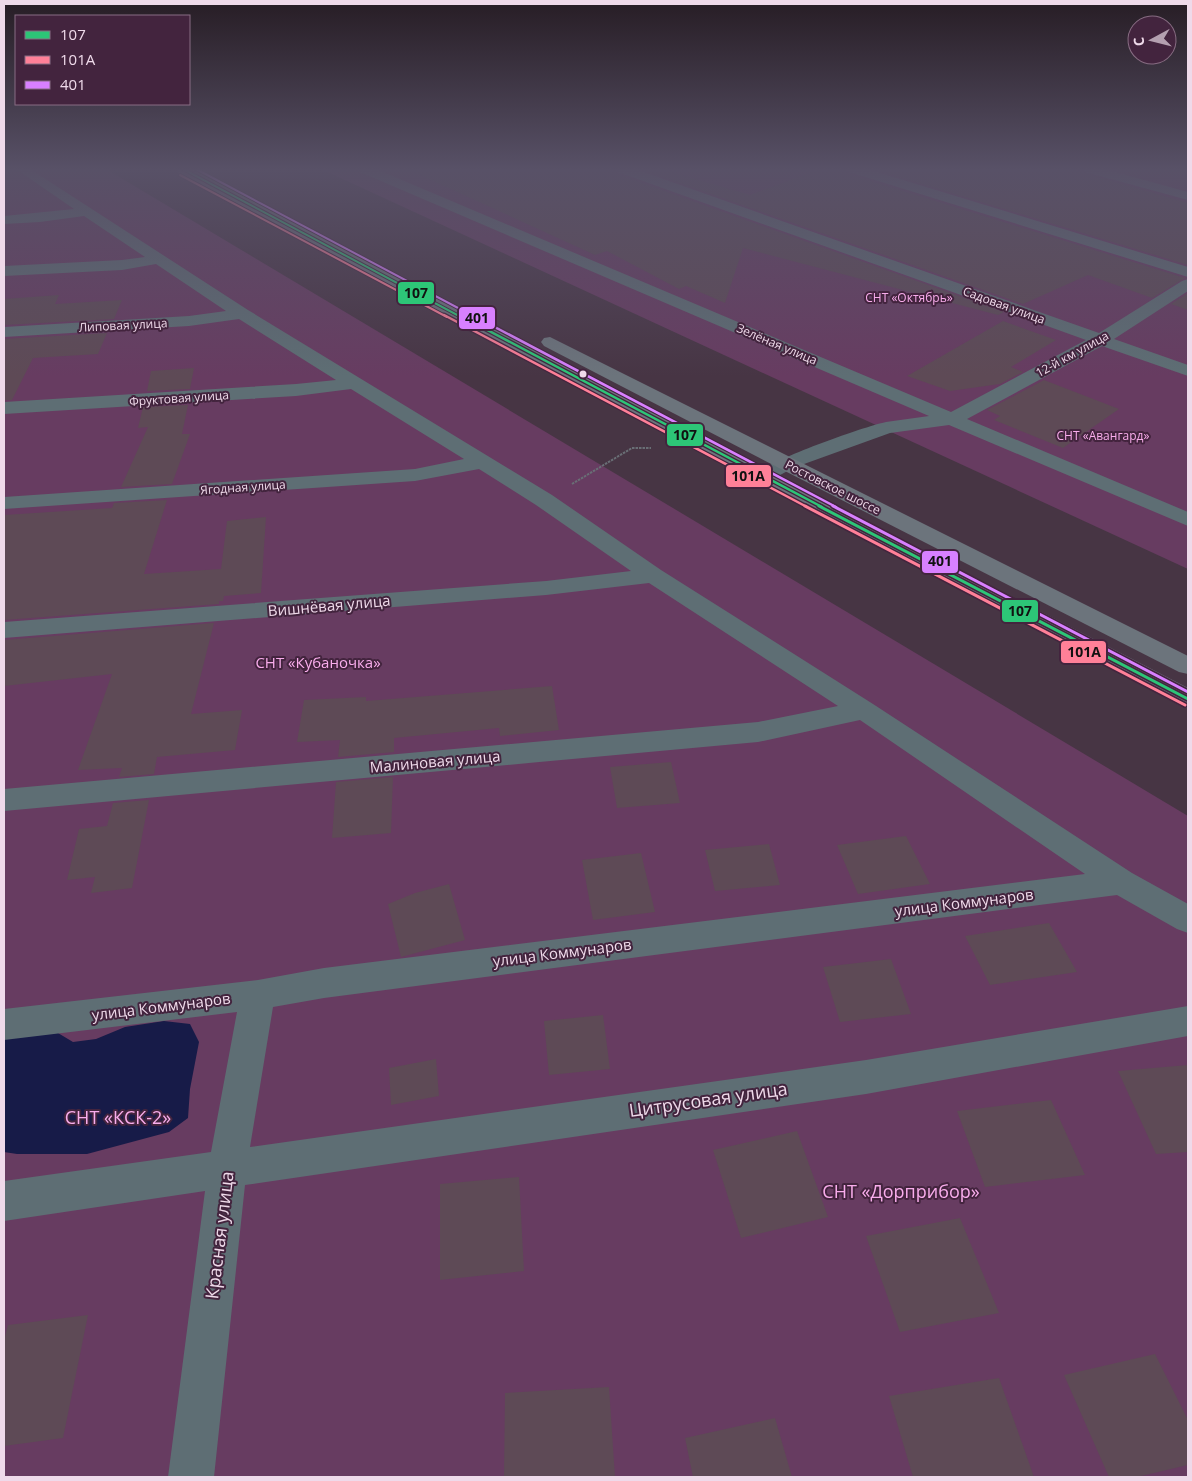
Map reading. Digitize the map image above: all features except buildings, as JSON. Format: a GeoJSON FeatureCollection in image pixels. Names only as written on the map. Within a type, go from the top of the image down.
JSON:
{"type":"FeatureCollection","features":[{"type":"Feature","properties":{"kind":"highway","name":"Ростовское шоссе"},"geometry":{"type":"LineString","coordinates":[[314,238],[1188,699]]}},
{"type":"Feature","properties":{"kind":"highway","name":"Ростовское шоссе"},"geometry":{"type":"LineString","coordinates":[[346,238],[786,464],[1188,666]]}},
{"type":"Feature","properties":{"kind":"street"},"geometry":{"type":"LineString","coordinates":[[127,238],[242,314],[544,500],[653,575],[864,710],[1121,882],[1188,920]]}},
{"type":"Feature","properties":{"kind":"street","name":"Зелёная улица"},"geometry":{"type":"LineString","coordinates":[[528,238],[1188,520]]}},
{"type":"Feature","properties":{"kind":"street","name":"Садовая улица"},"geometry":{"type":"LineString","coordinates":[[816,238],[1188,371]]}},
{"type":"Feature","properties":{"kind":"street"},"geometry":{"type":"LineString","coordinates":[[1078,238],[1188,272]]}},
{"type":"Feature","properties":{"kind":"street"},"geometry":{"type":"LineString","coordinates":[[4,272],[122,265],[159,259]]}},
{"type":"Feature","properties":{"kind":"street","name":"12-й км улица"},"geometry":{"type":"LineString","coordinates":[[953,419],[1100,340],[1188,284]]}},
{"type":"Feature","properties":{"kind":"street","name":"Липовая улица"},"geometry":{"type":"LineString","coordinates":[[4,332],[189,321],[242,314]]}},
{"type":"Feature","properties":{"kind":"street","name":"Фруктовая улица"},"geometry":{"type":"LineString","coordinates":[[4,408],[296,390],[353,383]]}},
{"type":"Feature","properties":{"kind":"street"},"geometry":{"type":"LineString","coordinates":[[764,476],[786,464],[887,428],[953,419]]}},
{"type":"Feature","properties":{"kind":"street","name":"Ягодная улица"},"geometry":{"type":"LineString","coordinates":[[4,504],[415,475],[481,462]]}},
{"type":"Feature","properties":{"kind":"street","name":"Вишнёвая улица"},"geometry":{"type":"LineString","coordinates":[[4,630],[546,588],[653,575]]}},
{"type":"Feature","properties":{"kind":"street","name":"Малиновая улица"},"geometry":{"type":"LineString","coordinates":[[4,800],[758,732],[864,710]]}},
{"type":"Feature","properties":{"kind":"street","name":"улица Коммунаров"},"geometry":{"type":"LineString","coordinates":[[4,1024],[258,995],[324,983],[1121,882]]}},
{"type":"Feature","properties":{"kind":"street","name":"Красная улица"},"geometry":{"type":"LineString","coordinates":[[192,1477],[226,1168],[242,1065],[258,995]]}},
{"type":"Feature","properties":{"kind":"street","name":"Цитрусовая улица"},"geometry":{"type":"LineString","coordinates":[[4,1201],[866,1077],[1188,1021]]}},
{"type":"Feature","properties":{"kind":"path"},"geometry":{"type":"LineString","coordinates":[[544,500],[632,448],[660,448]]}},
{"type":"Feature","properties":{"kind":"green space"},"geometry":{"type":"Polygon","coordinates":[[[4,238],[222,238],[1188,816],[1188,1477],[4,1477],[4,238]]]}},
{"type":"Feature","properties":{"kind":"green space"},"geometry":{"type":"Polygon","coordinates":[[[471,238],[1188,238],[1188,569],[471,238]]]}},
{"type":"Feature","properties":{"kind":"shaded area"},"geometry":{"type":"Polygon","coordinates":[[[164,1021],[190,1024],[199,1042],[190,1089],[188,1118],[169,1132],[87,1154],[17,1154],[4,1152],[4,1035],[53,1030],[73,1042],[96,1039],[125,1027],[164,1021]]]}},
{"type":"Feature","properties":{"kind":"transit line","name":"101А"},"geometry":{"type":"LineString","coordinates":[[299,238],[1185,705]]}},
{"type":"Feature","properties":{"kind":"transit line","name":"107"},"geometry":{"type":"LineString","coordinates":[[313,238],[1188,699]]}},
{"type":"Feature","properties":{"kind":"transit line","name":"401"},"geometry":{"type":"LineString","coordinates":[[326,238],[1188,692]]}},
{"type":"Feature","properties":{"kind":"park label","name":"СНТ «Октябрь»"},"geometry":{"type":"Point","coordinates":[909,297]}},
{"type":"Feature","properties":{"kind":"park label","name":"СНТ «Авангард»"},"geometry":{"type":"Point","coordinates":[1103,435]}},
{"type":"Feature","properties":{"kind":"park label","name":"СНТ «Кубаночка»"},"geometry":{"type":"Point","coordinates":[318,662]}},
{"type":"Feature","properties":{"kind":"park label","name":"СНТ «КСК-2»"},"geometry":{"type":"Point","coordinates":[118,1117]}},
{"type":"Feature","properties":{"kind":"park label","name":"СНТ «Дорприбор»"},"geometry":{"type":"Point","coordinates":[901,1191]}}]}
